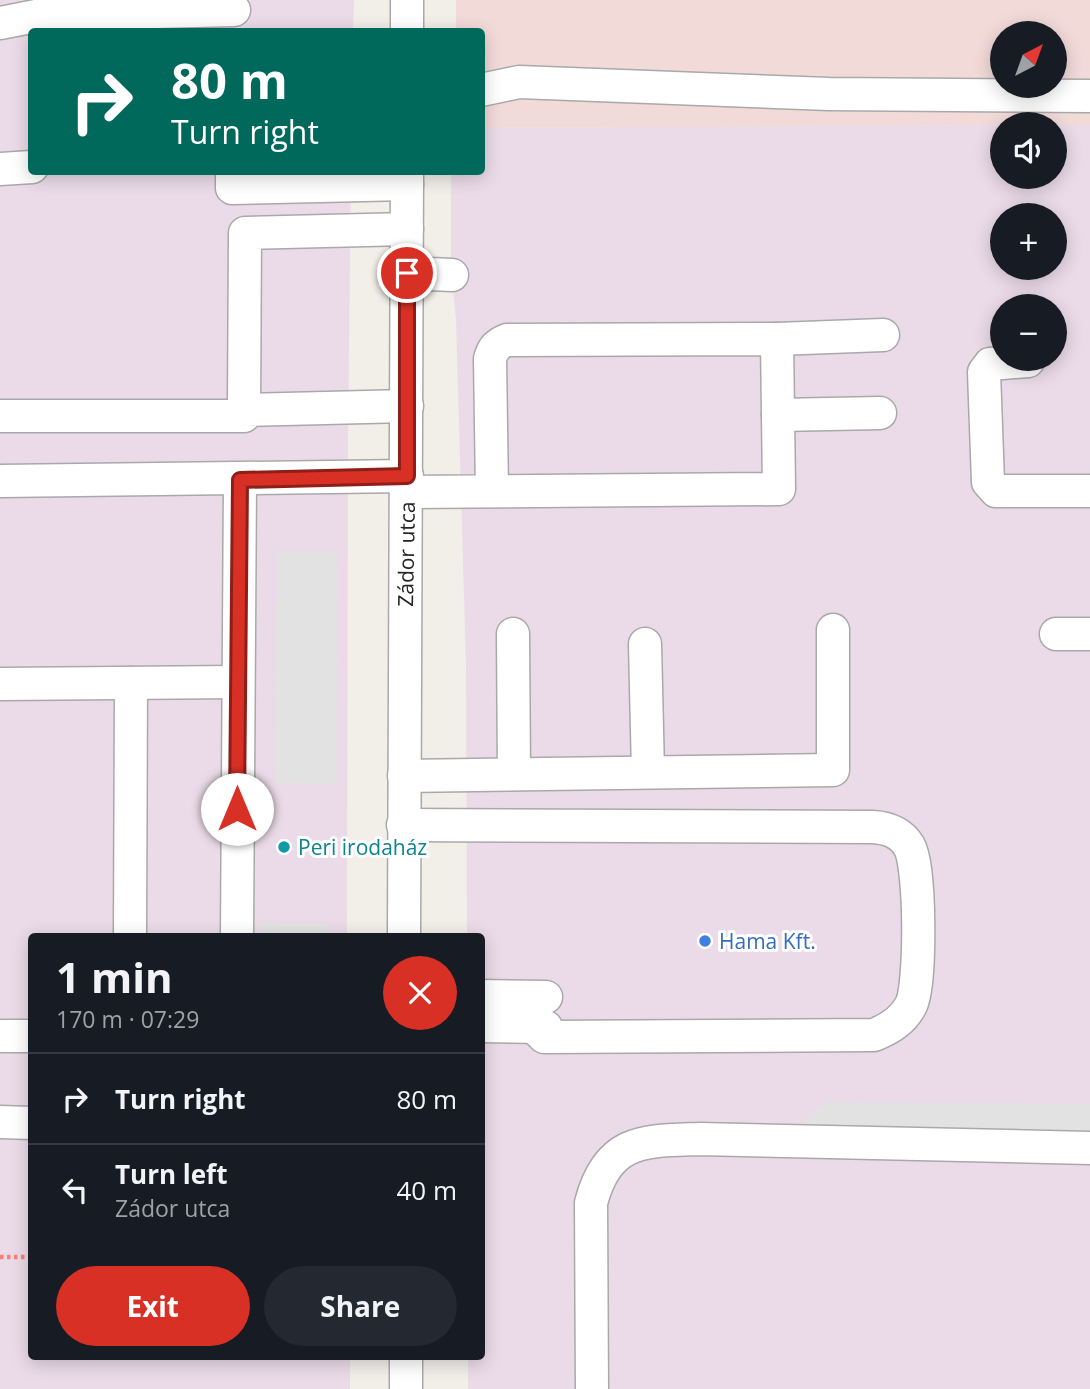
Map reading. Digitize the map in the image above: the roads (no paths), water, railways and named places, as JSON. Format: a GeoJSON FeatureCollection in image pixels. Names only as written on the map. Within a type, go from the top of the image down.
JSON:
{"type":"FeatureCollection","features":[{"type":"Feature","properties":{"kind":"street"},"geometry":{"type":"LineString","coordinates":[[407,0],[407,28]]}},
{"type":"Feature","properties":{"kind":"street"},"geometry":{"type":"LineString","coordinates":[[0,23],[41,15],[142,21],[233,14]]}},
{"type":"Feature","properties":{"kind":"street"},"geometry":{"type":"LineString","coordinates":[[485,89],[519,82],[829,94],[1090,96]]}},
{"type":"Feature","properties":{"kind":"street"},"geometry":{"type":"LineString","coordinates":[[0,169],[28,167]]}},
{"type":"Feature","properties":{"kind":"street"},"geometry":{"type":"LineString","coordinates":[[232,175],[232,188],[407,178]]}},
{"type":"Feature","properties":{"kind":"street","name":"Zádor utca"},"geometry":{"type":"LineString","coordinates":[[404,933],[407,178]]}},
{"type":"Feature","properties":{"kind":"street"},"geometry":{"type":"LineString","coordinates":[[0,416],[244,416],[245,233],[407,229]]}},
{"type":"Feature","properties":{"kind":"street"},"geometry":{"type":"LineString","coordinates":[[407,273],[452,275]]}},
{"type":"Feature","properties":{"kind":"street"},"geometry":{"type":"LineString","coordinates":[[492,491],[490,359],[492,350],[507,340],[777,339],[883,335]]}},
{"type":"Feature","properties":{"kind":"street"},"geometry":{"type":"LineString","coordinates":[[0,481],[240,480],[407,484],[492,491],[779,489],[777,339]]}},
{"type":"Feature","properties":{"kind":"street"},"geometry":{"type":"LineString","coordinates":[[990,365],[984,372],[988,482],[996,491],[1090,491]]}},
{"type":"Feature","properties":{"kind":"street"},"geometry":{"type":"LineString","coordinates":[[244,410],[407,406]]}},
{"type":"Feature","properties":{"kind":"street"},"geometry":{"type":"LineString","coordinates":[[778,415],[880,413]]}},
{"type":"Feature","properties":{"kind":"street"},"geometry":{"type":"LineString","coordinates":[[237,933],[240,480]]}},
{"type":"Feature","properties":{"kind":"street"},"geometry":{"type":"LineString","coordinates":[[404,776],[834,771],[833,630]]}},
{"type":"Feature","properties":{"kind":"street"},"geometry":{"type":"LineString","coordinates":[[513,634],[514,774]]}},
{"type":"Feature","properties":{"kind":"street"},"geometry":{"type":"LineString","coordinates":[[1056,634],[1090,634]]}},
{"type":"Feature","properties":{"kind":"street"},"geometry":{"type":"LineString","coordinates":[[645,644],[648,772]]}},
{"type":"Feature","properties":{"kind":"street"},"geometry":{"type":"LineString","coordinates":[[0,684],[238,682]]}},
{"type":"Feature","properties":{"kind":"street"},"geometry":{"type":"LineString","coordinates":[[130,933],[131,683]]}},
{"type":"Feature","properties":{"kind":"street"},"geometry":{"type":"LineString","coordinates":[[403,825],[873,827],[895,832],[911,849],[917,876],[917,981],[910,1007],[891,1028],[874,1035],[544,1037],[542,1017]]}},
{"type":"Feature","properties":{"kind":"street"},"geometry":{"type":"LineString","coordinates":[[485,997],[542,1017]]}},
{"type":"Feature","properties":{"kind":"street"},"geometry":{"type":"LineString","coordinates":[[485,1025],[542,1017]]}},
{"type":"Feature","properties":{"kind":"street"},"geometry":{"type":"LineString","coordinates":[[0,1036],[28,1036]]}},
{"type":"Feature","properties":{"kind":"street"},"geometry":{"type":"LineString","coordinates":[[0,1122],[28,1123]]}},
{"type":"Feature","properties":{"kind":"street"},"geometry":{"type":"LineString","coordinates":[[592,1389],[591,1203],[595,1186],[606,1168],[616,1156],[629,1147],[649,1141],[700,1139],[1090,1148]]}},
{"type":"Feature","properties":{"kind":"street"},"geometry":{"type":"LineString","coordinates":[[406,1360],[407,1389]]}},
{"type":"Feature","properties":{"kind":"place","name":"Peri irodaház"},"geometry":{"type":"Point","coordinates":[284,847]}},
{"type":"Feature","properties":{"kind":"place","name":"Hama Kft."},"geometry":{"type":"Point","coordinates":[705,941]}}]}
